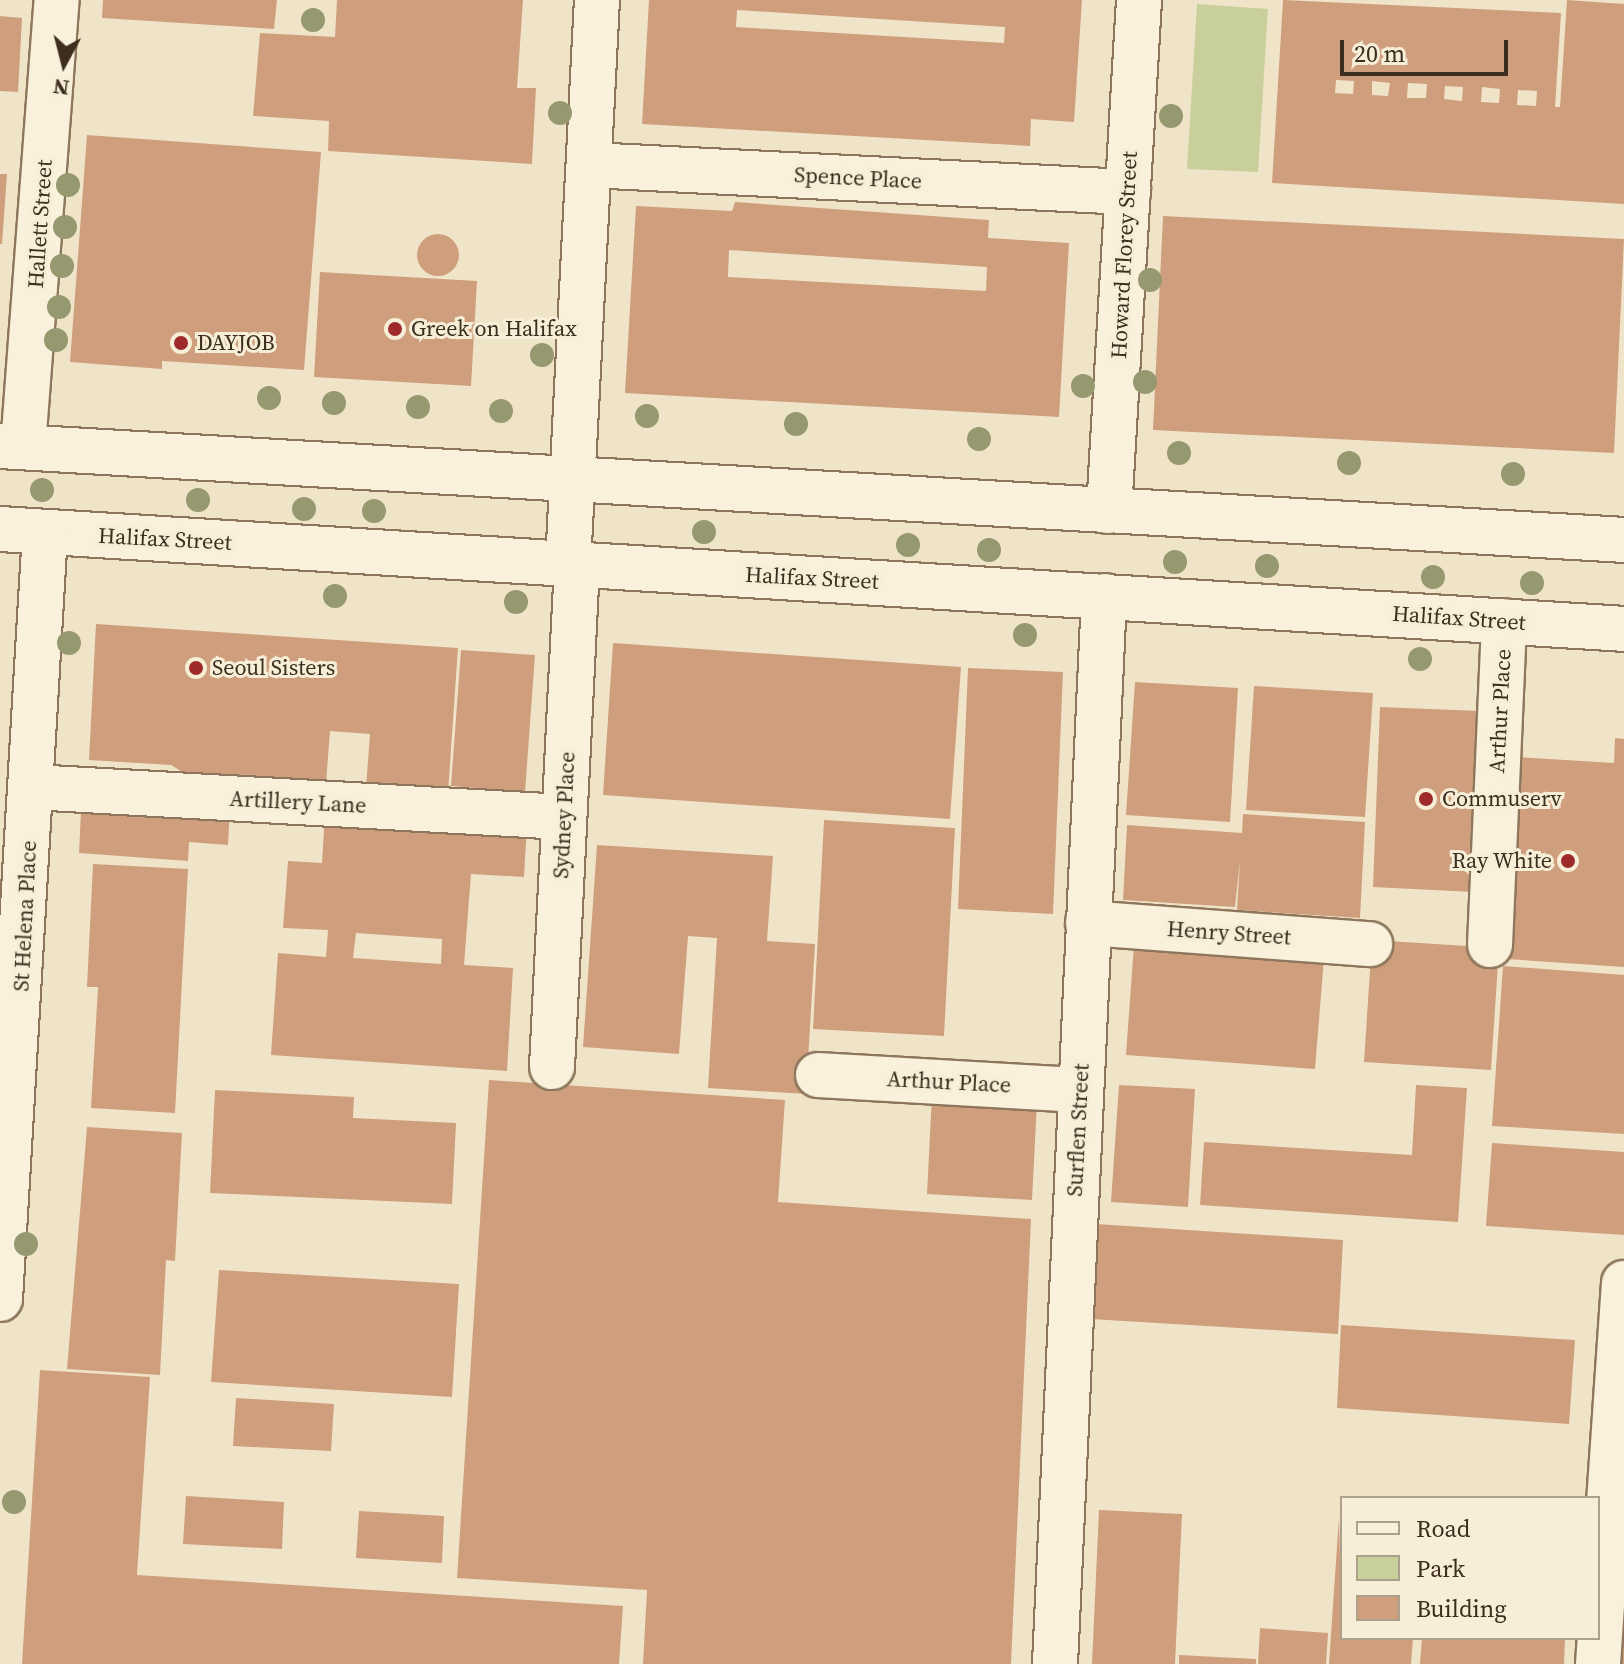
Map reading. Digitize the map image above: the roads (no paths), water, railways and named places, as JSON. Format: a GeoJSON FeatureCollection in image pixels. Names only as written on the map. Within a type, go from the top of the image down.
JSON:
{"type":"FeatureCollection","features":[{"type":"Feature","properties":{"kind":"street","name":"Hallett Street"},"geometry":{"type":"LineString","coordinates":[[11,447],[57,0]]}},
{"type":"Feature","properties":{"kind":"street","name":"Sydney Place"},"geometry":{"type":"LineString","coordinates":[[552,1067],[573,564],[573,476],[597,0]]}},
{"type":"Feature","properties":{"kind":"street","name":"Howard Florey Street"},"geometry":{"type":"LineString","coordinates":[[1109,511],[1139,0]]}},
{"type":"Feature","properties":{"kind":"street","name":"Spence Place"},"geometry":{"type":"LineString","coordinates":[[589,165],[1128,192]]}},
{"type":"Feature","properties":{"kind":"street"},"geometry":{"type":"LineString","coordinates":[[11,447],[573,476],[1624,540]]}},
{"type":"Feature","properties":{"kind":"street","name":"Halifax Street"},"geometry":{"type":"LineString","coordinates":[[0,529],[1624,629]]}},
{"type":"Feature","properties":{"kind":"street","name":"St Helena Place"},"geometry":{"type":"LineString","coordinates":[[0,1299],[13,923],[32,787],[45,532]]}},
{"type":"Feature","properties":{"kind":"street","name":"Surflen Street"},"geometry":{"type":"LineString","coordinates":[[1055,1664],[1104,596]]}},
{"type":"Feature","properties":{"kind":"street","name":"Arthur Place"},"geometry":{"type":"LineString","coordinates":[[1490,945],[1504,621]]}},
{"type":"Feature","properties":{"kind":"street","name":"Artillery Lane"},"geometry":{"type":"LineString","coordinates":[[32,787],[564,817]]}},
{"type":"Feature","properties":{"kind":"street","name":"Henry Street"},"geometry":{"type":"LineString","coordinates":[[1088,923],[1370,944]]}},
{"type":"Feature","properties":{"kind":"street","name":"Arthur Place"},"geometry":{"type":"LineString","coordinates":[[818,1075],[1080,1090]]}},
{"type":"Feature","properties":{"kind":"street"},"geometry":{"type":"LineString","coordinates":[[1600,1635],[1624,1283]]}},
{"type":"Feature","properties":{"kind":"street"},"geometry":{"type":"LineString","coordinates":[[1598,1664],[1600,1640]]}},
{"type":"Feature","properties":{"kind":"place","name":"Greek on Halifax"},"geometry":{"type":"Point","coordinates":[395,329]}},
{"type":"Feature","properties":{"kind":"place","name":"DAYJOB"},"geometry":{"type":"Point","coordinates":[181,343]}},
{"type":"Feature","properties":{"kind":"place","name":"Seoul Sisters"},"geometry":{"type":"Point","coordinates":[196,668]}},
{"type":"Feature","properties":{"kind":"place","name":"Commuserv"},"geometry":{"type":"Point","coordinates":[1426,799]}},
{"type":"Feature","properties":{"kind":"place","name":"Ray White"},"geometry":{"type":"Point","coordinates":[1568,861]}}]}
